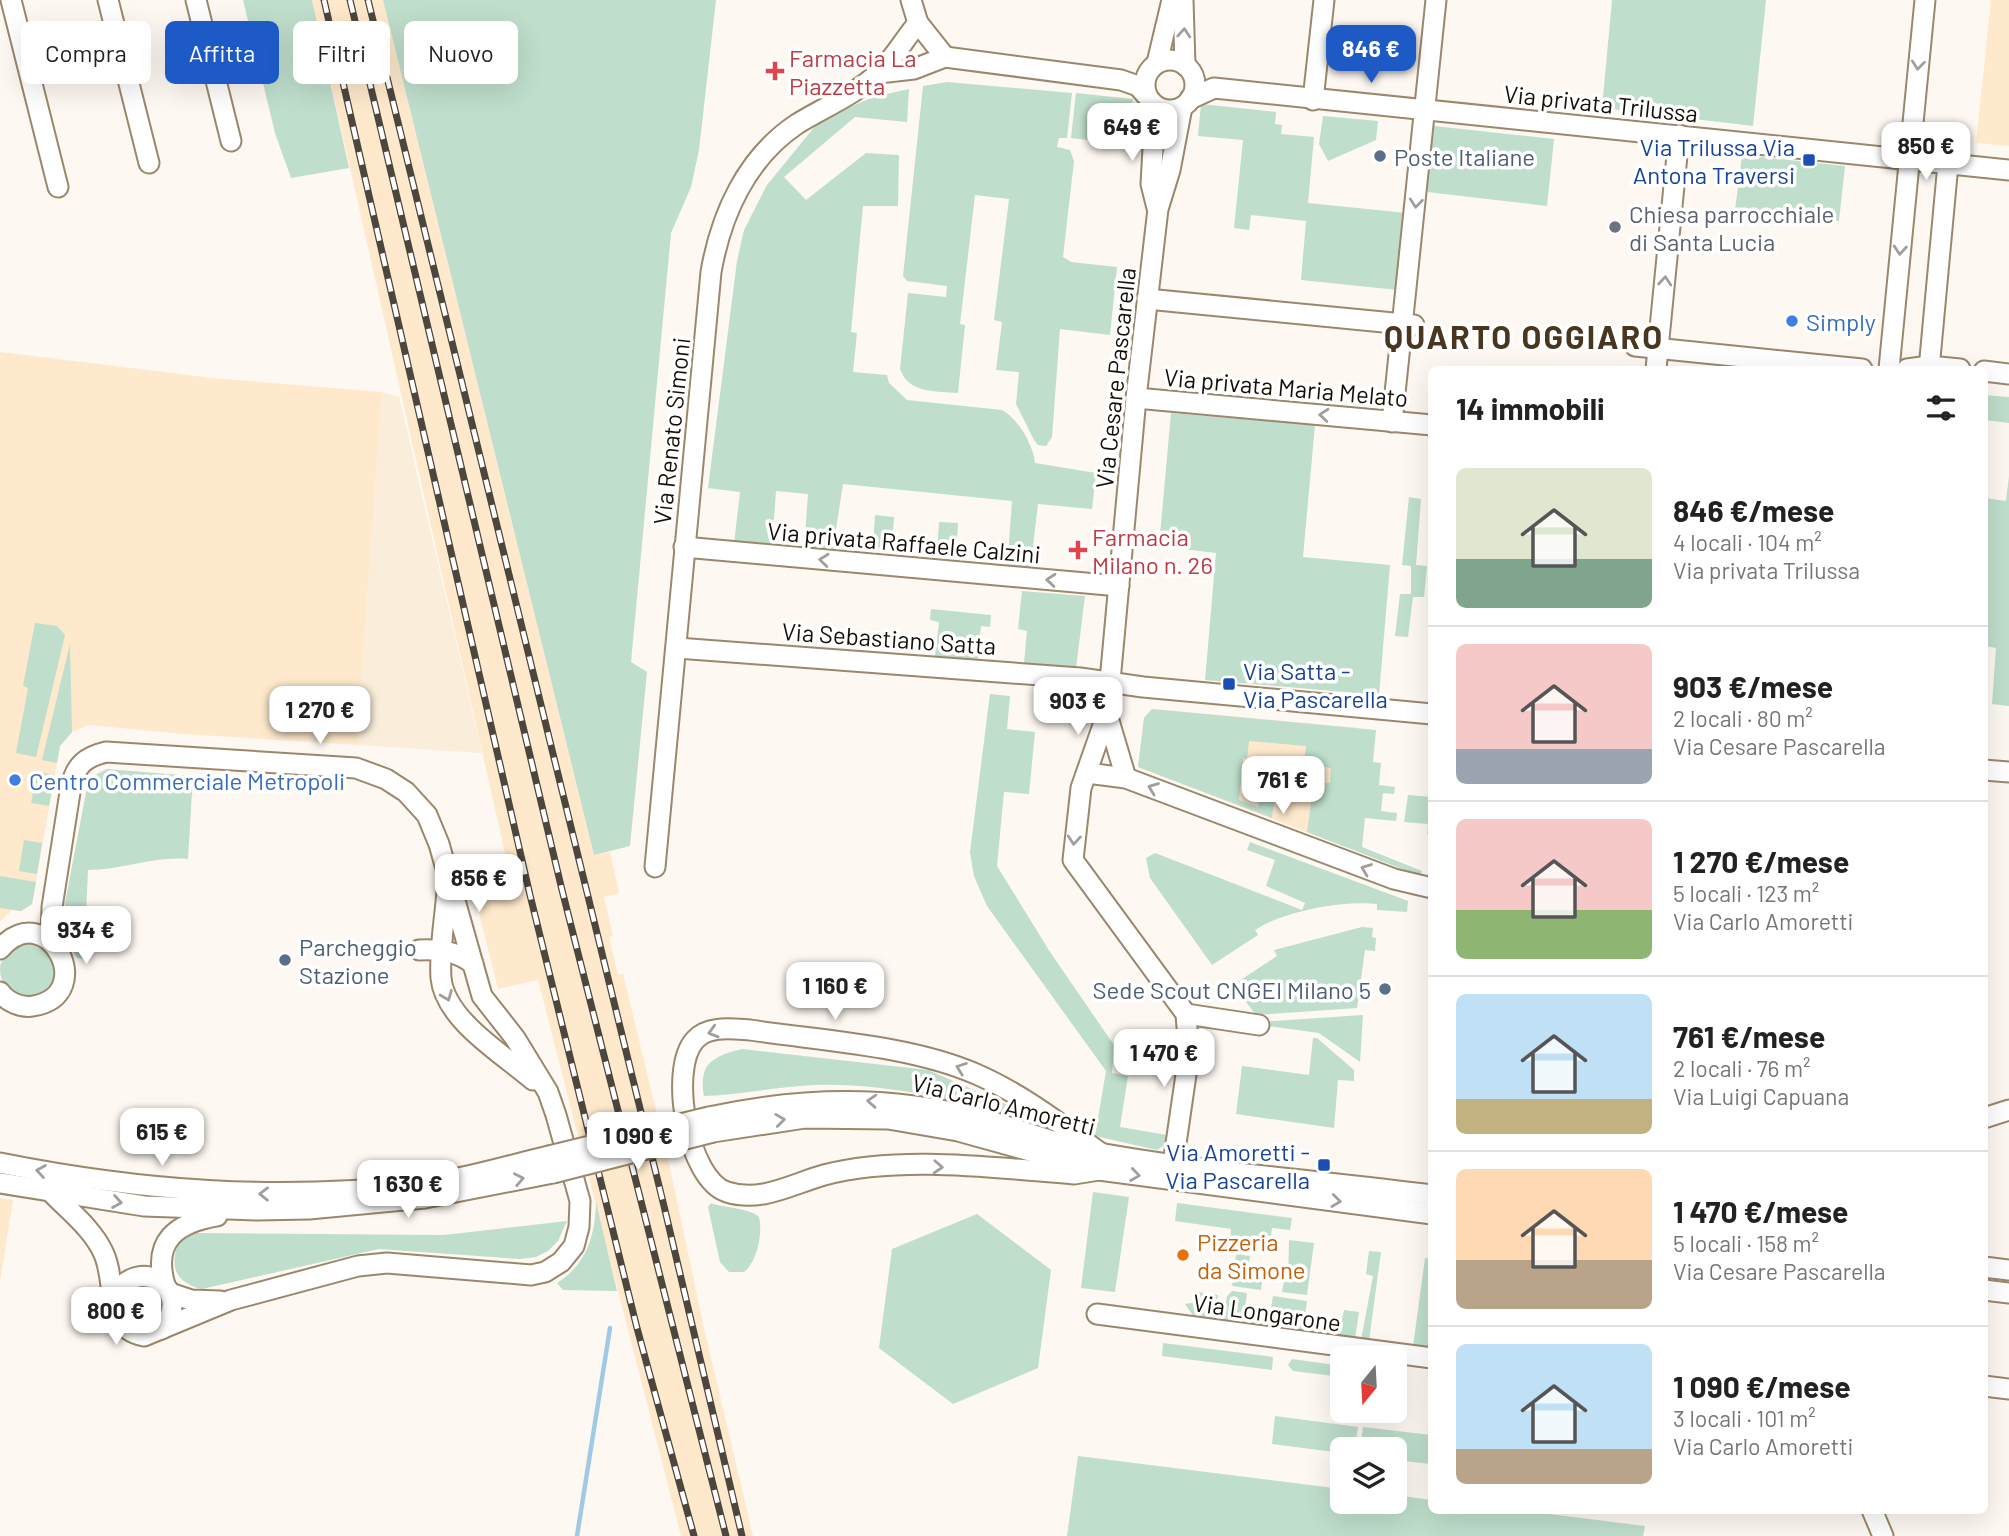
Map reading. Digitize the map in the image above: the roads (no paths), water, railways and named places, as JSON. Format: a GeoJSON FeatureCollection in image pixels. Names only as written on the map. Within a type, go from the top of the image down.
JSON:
{"type":"FeatureCollection","features":[{"type":"Feature","properties":{"kind":"street"},"geometry":{"type":"LineString","coordinates":[[11,0],[58,187]]}},
{"type":"Feature","properties":{"kind":"street"},"geometry":{"type":"LineString","coordinates":[[108,0],[149,163]]}},
{"type":"Feature","properties":{"kind":"street"},"geometry":{"type":"LineString","coordinates":[[196,0],[231,141]]}},
{"type":"Feature","properties":{"kind":"street"},"geometry":{"type":"LineString","coordinates":[[912,0],[918,23],[945,57]]}},
{"type":"Feature","properties":{"kind":"street"},"geometry":{"type":"LineString","coordinates":[[1158,209],[1151,184],[1155,113],[1145,79],[1153,67],[1172,0]]}},
{"type":"Feature","properties":{"kind":"street"},"geometry":{"type":"LineString","coordinates":[[1158,209],[1186,103],[1195,87],[1189,71],[1183,0]]}},
{"type":"Feature","properties":{"kind":"street"},"geometry":{"type":"LineString","coordinates":[[1313,100],[1324,0]]}},
{"type":"Feature","properties":{"kind":"street"},"geometry":{"type":"LineString","coordinates":[[1392,422],[1408,324],[1436,0]]}},
{"type":"Feature","properties":{"kind":"street"},"geometry":{"type":"LineString","coordinates":[[1889,366],[1925,0]]}},
{"type":"Feature","properties":{"kind":"street","name":"Via Renato Simoni"},"geometry":{"type":"LineString","coordinates":[[655,867],[711,272],[722,221],[752,167],[793,127],[879,73],[918,23]]}},
{"type":"Feature","properties":{"kind":"street","name":"Via Renato Simoni"},"geometry":{"type":"LineString","coordinates":[[879,73],[914,69],[945,57],[1121,80],[1138,86],[1149,98]]}},
{"type":"Feature","properties":{"kind":"street"},"geometry":{"type":"LineString","coordinates":[[1121,80],[1136,78],[1170,60],[1214,88],[1166,110],[1149,98]]}},
{"type":"Feature","properties":{"kind":"street","name":"Via privata Trilussa"},"geometry":{"type":"LineString","coordinates":[[1214,88],[2009,170]]}},
{"type":"Feature","properties":{"kind":"street"},"geometry":{"type":"LineString","coordinates":[[1656,366],[1679,135]]}},
{"type":"Feature","properties":{"kind":"street"},"geometry":{"type":"LineString","coordinates":[[1929,366],[1948,164]]}},
{"type":"Feature","properties":{"kind":"street","name":"Via Cesare Pascarella"},"geometry":{"type":"LineString","coordinates":[[1158,209],[1136,398],[1107,714],[1081,789],[1073,860],[1186,1014]]}},
{"type":"Feature","properties":{"kind":"street"},"geometry":{"type":"LineString","coordinates":[[1147,299],[1408,324]]}},
{"type":"Feature","properties":{"kind":"street"},"geometry":{"type":"LineString","coordinates":[[1635,346],[1833,366]]}},
{"type":"Feature","properties":{"kind":"street"},"geometry":{"type":"LineString","coordinates":[[1988,372],[2009,374]]}},
{"type":"Feature","properties":{"kind":"street","name":"Via privata Maria Melato"},"geometry":{"type":"LineString","coordinates":[[1136,398],[1428,425]]}},
{"type":"Feature","properties":{"kind":"street","name":"Via privata Raffaele Calzini"},"geometry":{"type":"LineString","coordinates":[[684,547],[1119,586]]}},
{"type":"Feature","properties":{"kind":"street","name":"Via Sebastiano Satta"},"geometry":{"type":"LineString","coordinates":[[677,648],[1110,682],[1428,714]]}},
{"type":"Feature","properties":{"kind":"street"},"geometry":{"type":"LineString","coordinates":[[1107,714],[1126,778]]}},
{"type":"Feature","properties":{"kind":"street"},"geometry":{"type":"LineString","coordinates":[[42,937],[52,908],[75,772],[89,756],[106,752],[356,768],[386,779],[406,792],[427,815],[448,875],[482,996],[514,1038],[548,1092],[580,1201],[579,1227],[574,1246],[561,1262],[545,1272],[531,1275],[371,1264],[231,1300],[144,1335],[123,1328],[116,1318],[104,1253],[94,1237],[50,1191]]}},
{"type":"Feature","properties":{"kind":"street"},"geometry":{"type":"LineString","coordinates":[[1988,770],[2009,772]]}},
{"type":"Feature","properties":{"kind":"street"},"geometry":{"type":"LineString","coordinates":[[1087,774],[1126,778],[1394,879],[1428,887]]}},
{"type":"Feature","properties":{"kind":"street"},"geometry":{"type":"LineString","coordinates":[[448,875],[441,981],[452,1007],[475,1032],[548,1092]]}},
{"type":"Feature","properties":{"kind":"street"},"geometry":{"type":"LineString","coordinates":[[0,949],[19,935],[42,937],[61,952],[66,967],[64,982],[56,995],[44,1004],[29,1007],[14,1004],[1,994]]}},
{"type":"Feature","properties":{"kind":"street"},"geometry":{"type":"LineString","coordinates":[[419,950],[441,950],[462,955],[472,964]]}},
{"type":"Feature","properties":{"kind":"street"},"geometry":{"type":"LineString","coordinates":[[475,1032],[492,1011]]}},
{"type":"Feature","properties":{"kind":"street"},"geometry":{"type":"LineString","coordinates":[[1173,1164],[1189,1054],[1186,1014],[1259,1025]]}},
{"type":"Feature","properties":{"kind":"street","name":"Via Carlo Amoretti"},"geometry":{"type":"LineString","coordinates":[[1100,1162],[1033,1105],[977,1074],[937,1059],[750,1030],[724,1029],[707,1032],[695,1039],[681,1071],[682,1090],[697,1163],[711,1182],[723,1191],[757,1197],[824,1175],[874,1165],[1074,1174],[1100,1162],[1173,1164],[1428,1195]]}},
{"type":"Feature","properties":{"kind":"street"},"geometry":{"type":"LineString","coordinates":[[1988,1117],[2009,1109]]}},
{"type":"Feature","properties":{"kind":"street","name":"Via Carlo Amoretti"},"geometry":{"type":"LineString","coordinates":[[0,1183],[144,1206],[309,1209],[425,1198],[711,1125],[805,1118],[888,1119],[958,1131],[1100,1162],[1428,1213]]}},
{"type":"Feature","properties":{"kind":"street","name":"Via Carlo Amoretti"},"geometry":{"type":"LineString","coordinates":[[0,1163],[188,1192],[302,1195],[422,1185],[551,1164]]}},
{"type":"Feature","properties":{"kind":"street","name":"Via Carlo Amoretti"},"geometry":{"type":"LineString","coordinates":[[162,1329],[173,1310],[159,1265],[162,1251],[176,1232],[198,1219],[257,1210]]}},
{"type":"Feature","properties":{"kind":"street"},"geometry":{"type":"LineString","coordinates":[[1988,1267],[2009,1270]]}},
{"type":"Feature","properties":{"kind":"street"},"geometry":{"type":"LineString","coordinates":[[114,1298],[126,1281],[145,1276],[191,1300],[231,1300]]}},
{"type":"Feature","properties":{"kind":"street"},"geometry":{"type":"LineString","coordinates":[[1988,1290],[2009,1293]]}},
{"type":"Feature","properties":{"kind":"street","name":"Via Longarone"},"geometry":{"type":"LineString","coordinates":[[1097,1314],[1428,1358]]}},
{"type":"Feature","properties":{"kind":"street"},"geometry":{"type":"LineString","coordinates":[[1988,1386],[2009,1389]]}},
{"type":"Feature","properties":{"kind":"street"},"geometry":{"type":"LineString","coordinates":[[1873,1514],[1882,1536]]}},
{"type":"Feature","properties":{"kind":"waterway"},"geometry":{"type":"LineString","coordinates":[[577,1536],[610,1328]]}},
{"type":"Feature","properties":{"kind":"railway"},"geometry":{"type":"LineString","coordinates":[[324,0],[530,895],[637,1328],[694,1536]]}},
{"type":"Feature","properties":{"kind":"railway"},"geometry":{"type":"LineString","coordinates":[[350,0],[562,890],[726,1536]]}},
{"type":"Feature","properties":{"kind":"railway"},"geometry":{"type":"LineString","coordinates":[[368,0],[664,1206],[742,1536]]}},
{"type":"Feature","properties":{"kind":"place","name":"Farmacia La Piazzetta"},"geometry":{"type":"Point","coordinates":[775,71]}},
{"type":"Feature","properties":{"kind":"place","name":"Poste Italiane"},"geometry":{"type":"Point","coordinates":[1380,156]}},
{"type":"Feature","properties":{"kind":"place","name":"Via Trilussa Via Antona Traversi"},"geometry":{"type":"Point","coordinates":[1809,160]}},
{"type":"Feature","properties":{"kind":"place","name":"Chiesa parrocchiale di Santa Lucia"},"geometry":{"type":"Point","coordinates":[1615,227]}},
{"type":"Feature","properties":{"kind":"place","name":"Simply"},"geometry":{"type":"Point","coordinates":[1792,321]}},
{"type":"Feature","properties":{"kind":"place","name":"Farmacia Milano n. 26"},"geometry":{"type":"Point","coordinates":[1078,550]}},
{"type":"Feature","properties":{"kind":"place","name":"Via Satta - Via Pascarella"},"geometry":{"type":"Point","coordinates":[1229,684]}},
{"type":"Feature","properties":{"kind":"place","name":"Centro Commerciale Metropoli"},"geometry":{"type":"Point","coordinates":[15,780]}},
{"type":"Feature","properties":{"kind":"place","name":"Parcheggio Stazione"},"geometry":{"type":"Point","coordinates":[285,960]}},
{"type":"Feature","properties":{"kind":"place","name":"Sede Scout CNGEI Milano 5"},"geometry":{"type":"Point","coordinates":[1385,989]}},
{"type":"Feature","properties":{"kind":"place","name":"Via Amoretti - Via Pascarella"},"geometry":{"type":"Point","coordinates":[1324,1165]}},
{"type":"Feature","properties":{"kind":"place","name":"Pizzeria da Simone"},"geometry":{"type":"Point","coordinates":[1183,1255]}},
{"type":"Feature","properties":{"kind":"district","name":"QUARTO OGGIARO"},"geometry":{"type":"Point","coordinates":[1524,336]}}]}
